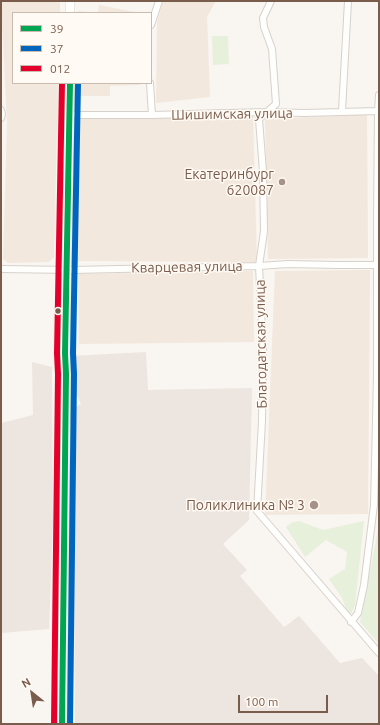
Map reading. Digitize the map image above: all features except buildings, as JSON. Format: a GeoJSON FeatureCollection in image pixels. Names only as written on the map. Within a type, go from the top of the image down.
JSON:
{"type":"FeatureCollection","features":[{"type":"Feature","properties":{"kind":"main road"},"geometry":{"type":"LineString","coordinates":[[70,1],[70,12]]}},
{"type":"Feature","properties":{"kind":"main road"},"geometry":{"type":"LineString","coordinates":[[62,724],[70,84]]}},
{"type":"Feature","properties":{"kind":"street"},"geometry":{"type":"LineString","coordinates":[[152,22],[159,1]]}},
{"type":"Feature","properties":{"kind":"street","name":"Благодатская улица"},"geometry":{"type":"LineString","coordinates":[[271,1],[263,18],[264,27],[272,49],[276,104],[259,119],[263,172],[264,231],[259,266],[263,350],[262,421],[257,511],[379,654]]}},
{"type":"Feature","properties":{"kind":"street"},"geometry":{"type":"LineString","coordinates":[[342,111],[348,1]]}},
{"type":"Feature","properties":{"kind":"street"},"geometry":{"type":"LineString","coordinates":[[150,84],[152,115]]}},
{"type":"Feature","properties":{"kind":"street"},"geometry":{"type":"LineString","coordinates":[[351,622],[358,612],[364,586],[374,505],[377,376],[379,95]]}},
{"type":"Feature","properties":{"kind":"street"},"geometry":{"type":"LineString","coordinates":[[1,110],[1,118]]}},
{"type":"Feature","properties":{"kind":"street","name":"Шишимская улица"},"geometry":{"type":"LineString","coordinates":[[70,115],[152,115],[267,112],[304,113],[378,110]]}},
{"type":"Feature","properties":{"kind":"street","name":"Кварцевая улица"},"geometry":{"type":"LineString","coordinates":[[1,269],[67,270],[259,266],[288,264],[378,264]]}},
{"type":"Feature","properties":{"kind":"shaded area"},"geometry":{"type":"Polygon","coordinates":[[[1,1],[60,1],[60,12],[12,12],[12,84],[58,84],[54,257],[49,262],[8,263],[3,259],[7,123],[1,1]]]}},
{"type":"Feature","properties":{"kind":"shaded area"},"geometry":{"type":"Polygon","coordinates":[[[163,1],[216,1],[207,17],[210,97],[156,103],[157,22],[163,1]]]}},
{"type":"Feature","properties":{"kind":"shaded area"},"geometry":{"type":"Polygon","coordinates":[[[99,5],[135,12],[98,12],[99,5]]]}},
{"type":"Feature","properties":{"kind":"shaded area"},"geometry":{"type":"Polygon","coordinates":[[[78,84],[140,84],[110,86],[110,96],[78,96],[78,84]]]}},
{"type":"Feature","properties":{"kind":"shaded area"},"geometry":{"type":"Polygon","coordinates":[[[253,115],[257,262],[75,261],[77,119],[253,115]]]}},
{"type":"Feature","properties":{"kind":"shaded area"},"geometry":{"type":"Polygon","coordinates":[[[367,115],[368,258],[268,259],[265,119],[367,115]]]}},
{"type":"Feature","properties":{"kind":"shaded area"},"geometry":{"type":"Polygon","coordinates":[[[370,270],[368,514],[265,515],[275,271],[370,270]]]}},
{"type":"Feature","properties":{"kind":"shaded area"},"geometry":{"type":"Polygon","coordinates":[[[253,271],[254,342],[79,344],[78,274],[253,271]]]}},
{"type":"Feature","properties":{"kind":"shaded area"},"geometry":{"type":"Polygon","coordinates":[[[146,352],[148,390],[252,388],[249,520],[223,544],[247,570],[240,576],[284,627],[299,616],[340,663],[362,658],[379,676],[379,724],[75,724],[73,408],[81,404],[73,386],[72,356],[146,352]]]}},
{"type":"Feature","properties":{"kind":"shaded area"},"geometry":{"type":"Polygon","coordinates":[[[32,362],[52,367],[53,524],[49,629],[1,633],[1,423],[33,415],[32,362]]]}},
{"type":"Feature","properties":{"kind":"green space"},"geometry":{"type":"Polygon","coordinates":[[[212,36],[228,36],[229,64],[213,65],[212,36]]]}},
{"type":"Feature","properties":{"kind":"green space"},"geometry":{"type":"Polygon","coordinates":[[[299,521],[323,530],[364,521],[355,605],[351,614],[347,611],[342,598],[329,579],[345,569],[347,552],[326,540],[305,557],[286,527],[291,523],[299,521]]]}},
{"type":"Feature","properties":{"kind":"green space"},"geometry":{"type":"Polygon","coordinates":[[[379,525],[379,644],[360,622],[379,525]]]}},
{"type":"Feature","properties":{"kind":"transit line","name":"012"},"geometry":{"type":"LineString","coordinates":[[54,724],[57,353],[62,84]]}},
{"type":"Feature","properties":{"kind":"transit line","name":"39"},"geometry":{"type":"LineString","coordinates":[[62,724],[65,353],[70,84]]}},
{"type":"Feature","properties":{"kind":"transit line","name":"37"},"geometry":{"type":"LineString","coordinates":[[70,724],[73,353],[78,84]]}},
{"type":"Feature","properties":{"kind":"place","name":"Екатеринбург 620087"},"geometry":{"type":"Point","coordinates":[282,182]}},
{"type":"Feature","properties":{"kind":"place","name":"Поликлиника № 3"},"geometry":{"type":"Point","coordinates":[314,505]}}]}
